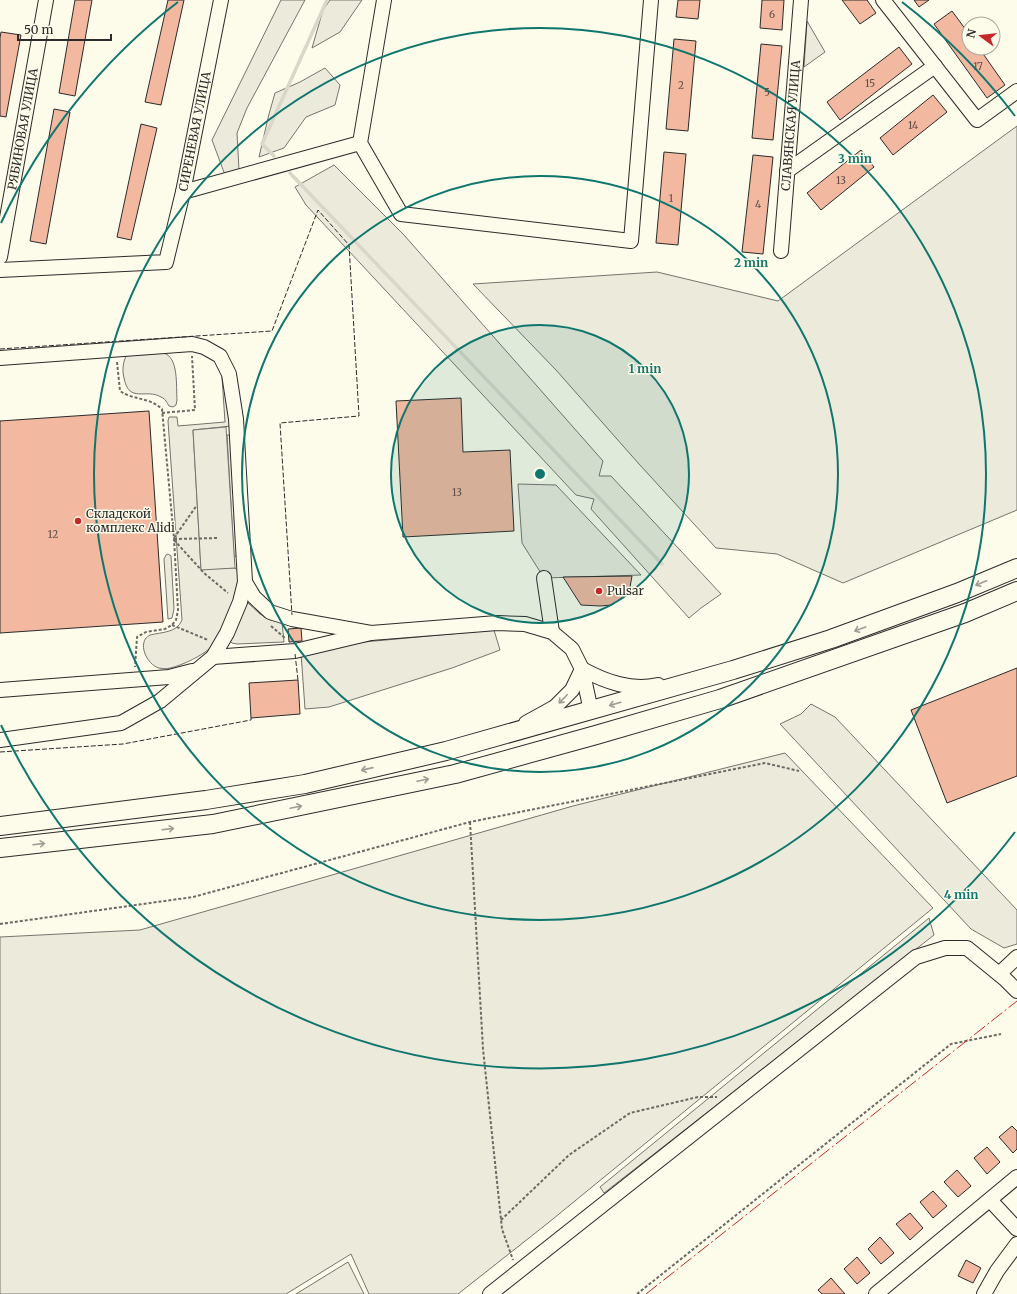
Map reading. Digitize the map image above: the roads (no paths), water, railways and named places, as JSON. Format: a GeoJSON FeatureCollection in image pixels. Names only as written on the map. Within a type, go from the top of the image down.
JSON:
{"type":"FeatureCollection","features":[{"type":"Feature","properties":{"kind":"main road"},"geometry":{"type":"LineString","coordinates":[[0,826],[206,800],[305,784],[446,751],[592,711],[840,637],[957,593],[1017,568]]}},
{"type":"Feature","properties":{"kind":"main road"},"geometry":{"type":"LineString","coordinates":[[0,848],[213,824],[455,774],[720,699],[965,613],[1017,591]]}},
{"type":"Feature","properties":{"kind":"main road"},"geometry":{"type":"LineString","coordinates":[[592,711],[596,735]]}},
{"type":"Feature","properties":{"kind":"street","name":"РЯБИНОВАЯ УЛИЦА"},"geometry":{"type":"LineString","coordinates":[[0,257],[46,0]]}},
{"type":"Feature","properties":{"kind":"street","name":"СИРЕНЕВАЯ УЛИЦА"},"geometry":{"type":"LineString","coordinates":[[0,270],[166,262],[183,192],[221,0]]}},
{"type":"Feature","properties":{"kind":"street"},"geometry":{"type":"LineString","coordinates":[[384,0],[360,143],[401,214],[631,241],[651,0]]}},
{"type":"Feature","properties":{"kind":"street","name":"СЛАВЯНСКАЯ УЛИЦА"},"geometry":{"type":"LineString","coordinates":[[781,251],[801,0]]}},
{"type":"Feature","properties":{"kind":"street"},"geometry":{"type":"LineString","coordinates":[[883,0],[977,120],[1017,91]]}},
{"type":"Feature","properties":{"kind":"street"},"geometry":{"type":"LineString","coordinates":[[788,171],[934,66]]}},
{"type":"Feature","properties":{"kind":"street"},"geometry":{"type":"LineString","coordinates":[[183,192],[360,143]]}},
{"type":"Feature","properties":{"kind":"street"},"geometry":{"type":"LineString","coordinates":[[0,358],[192,344],[204,347],[220,356],[230,374],[236,419],[245,582],[240,602],[227,632],[216,651],[199,669],[160,700],[121,723],[0,740]]}},
{"type":"Feature","properties":{"kind":"street"},"geometry":{"type":"LineString","coordinates":[[544,578],[552,632]]}},
{"type":"Feature","properties":{"kind":"street"},"geometry":{"type":"LineString","coordinates":[[245,582],[254,597],[270,612],[292,619],[371,633]]}},
{"type":"Feature","properties":{"kind":"street"},"geometry":{"type":"LineString","coordinates":[[216,651],[295,650],[371,633],[497,623],[525,624],[552,632],[572,649],[582,669],[592,711]]}},
{"type":"Feature","properties":{"kind":"street"},"geometry":{"type":"LineString","coordinates":[[0,690],[169,677],[199,669]]}},
{"type":"Feature","properties":{"kind":"street"},"geometry":{"type":"LineString","coordinates":[[582,669],[598,678],[614,684],[633,687],[650,687],[733,670]]}},
{"type":"Feature","properties":{"kind":"street"},"geometry":{"type":"LineString","coordinates":[[476,743],[533,720],[555,708],[572,690],[582,669]]}},
{"type":"Feature","properties":{"kind":"street"},"geometry":{"type":"LineString","coordinates":[[490,1294],[916,957],[945,948],[967,948],[1017,991]]}},
{"type":"Feature","properties":{"kind":"street"},"geometry":{"type":"LineString","coordinates":[[999,974],[1017,957]]}},
{"type":"Feature","properties":{"kind":"street"},"geometry":{"type":"LineString","coordinates":[[876,1294],[1017,1177]]}},
{"type":"Feature","properties":{"kind":"street"},"geometry":{"type":"LineString","coordinates":[[990,1200],[1017,1229]]}},
{"type":"Feature","properties":{"kind":"street"},"geometry":{"type":"LineString","coordinates":[[984,1294],[997,1271],[1017,1244]]}},
{"type":"Feature","properties":{"kind":"waterway"},"geometry":{"type":"LineString","coordinates":[[274,156],[262,144],[327,0]]}},
{"type":"Feature","properties":{"kind":"waterway"},"geometry":{"type":"LineString","coordinates":[[290,173],[662,564]]}},
{"type":"Feature","properties":{"kind":"place","name":"Складской комплекс Alidi"},"geometry":{"type":"Point","coordinates":[78,521]}},
{"type":"Feature","properties":{"kind":"place","name":"Pulsar"},"geometry":{"type":"Point","coordinates":[599,591]}}]}
